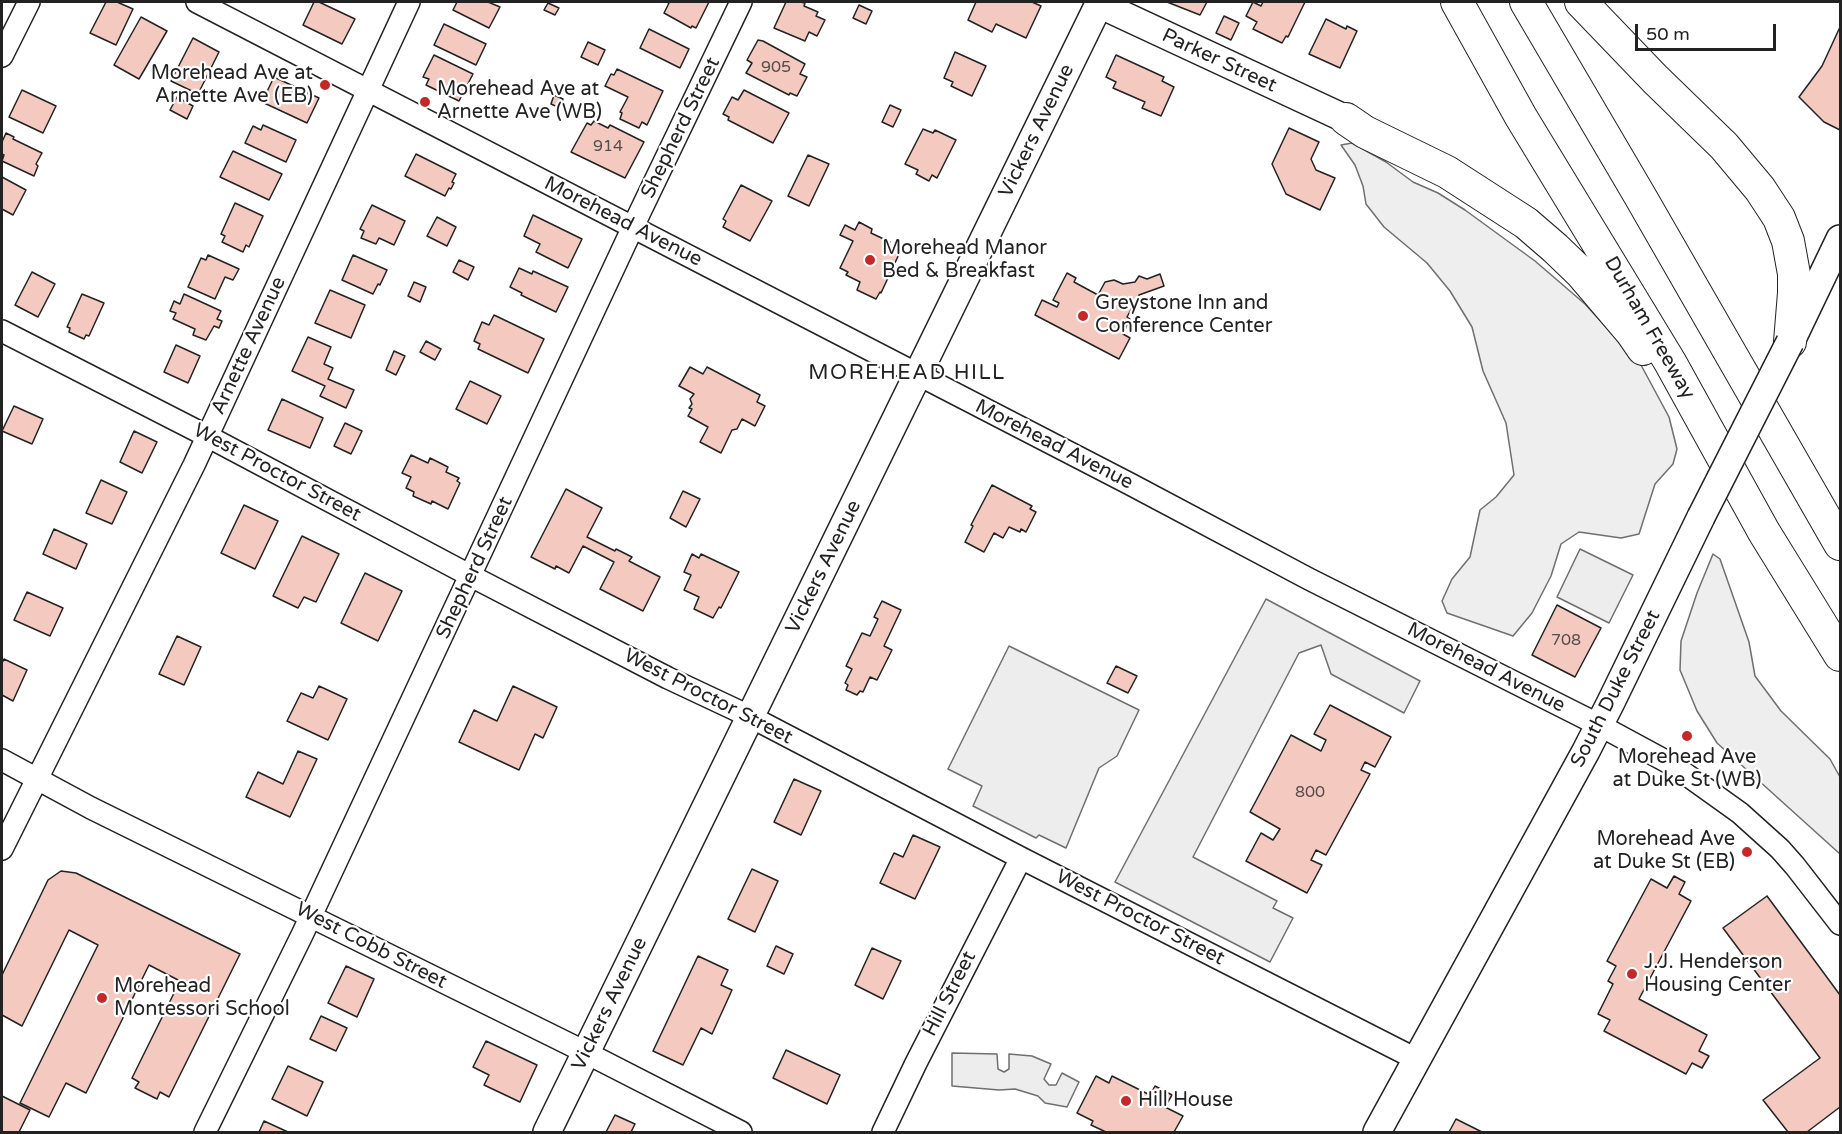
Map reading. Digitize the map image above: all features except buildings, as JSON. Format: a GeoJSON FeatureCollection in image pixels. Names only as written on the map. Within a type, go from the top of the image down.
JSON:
{"type":"FeatureCollection","features":[{"type":"Feature","properties":{"kind":"highway","name":"Durham Freeway"},"geometry":{"type":"LineString","coordinates":[[1457,2],[1521,117],[1670,362],[1764,532],[1840,655]]}},
{"type":"Feature","properties":{"kind":"highway"},"geometry":{"type":"LineString","coordinates":[[1526,2],[1840,544]]}},
{"type":"Feature","properties":{"kind":"highway"},"geometry":{"type":"LineString","coordinates":[[1581,2],[1724,146],[1760,189],[1779,218],[1788,241],[1794,274],[1791,342]]}},
{"type":"Feature","properties":{"kind":"highway"},"geometry":{"type":"LineString","coordinates":[[1346,120],[1365,132],[1447,172],[1487,197],[1526,224],[1581,273],[1632,333],[1711,456],[1764,532]]}},
{"type":"Feature","properties":{"kind":"main road","name":"Parker Street"},"geometry":{"type":"LineString","coordinates":[[1097,2],[1346,120]]}},
{"type":"Feature","properties":{"kind":"main road","name":"Vickers Avenue"},"geometry":{"type":"LineString","coordinates":[[547,1132],[918,375],[1097,2]]}},
{"type":"Feature","properties":{"kind":"main road","name":"South Duke Street"},"geometry":{"type":"LineString","coordinates":[[1377,1132],[1525,866],[1599,725],[1701,517],[1791,342],[1840,239]]}},
{"type":"Feature","properties":{"kind":"street"},"geometry":{"type":"LineString","coordinates":[[2,56],[29,2]]}},
{"type":"Feature","properties":{"kind":"street","name":"Morehead Avenue"},"geometry":{"type":"LineString","coordinates":[[197,2],[1119,478],[1309,579],[1599,725],[1673,765],[1740,813],[1796,866],[1840,924]]}},
{"type":"Feature","properties":{"kind":"street","name":"Arnette Avenue"},"geometry":{"type":"LineString","coordinates":[[2,849],[207,436],[409,2]]}},
{"type":"Feature","properties":{"kind":"street","name":"Shepherd Street"},"geometry":{"type":"LineString","coordinates":[[205,1132],[471,576],[633,227],[741,2]]}},
{"type":"Feature","properties":{"kind":"street","name":"West Proctor Street"},"geometry":{"type":"LineString","coordinates":[[2,331],[668,678],[750,717],[1416,1059]]}},
{"type":"Feature","properties":{"kind":"street","name":"West Cobb Street"},"geometry":{"type":"LineString","coordinates":[[2,760],[91,808],[310,915],[741,1132]]}},
{"type":"Feature","properties":{"kind":"street","name":"Hill Street"},"geometry":{"type":"LineString","coordinates":[[883,1132],[1021,858]]}},
{"type":"Feature","properties":{"kind":"shaded area"},"geometry":{"type":"Polygon","coordinates":[[[1352,143],[1386,162],[1413,182],[1438,193],[1465,210],[1535,261],[1585,304],[1641,365],[1669,417],[1677,449],[1673,464],[1655,484],[1639,534],[1621,538],[1579,532],[1561,544],[1551,576],[1532,613],[1513,636],[1447,613],[1442,601],[1452,579],[1470,557],[1480,510],[1496,497],[1514,475],[1506,423],[1483,371],[1472,327],[1450,291],[1427,263],[1384,227],[1366,204],[1363,186],[1355,165],[1341,145],[1352,143]]]}},
{"type":"Feature","properties":{"kind":"shaded area"},"geometry":{"type":"Polygon","coordinates":[[[1580,549],[1633,575],[1609,623],[1557,597],[1580,549]]]}},
{"type":"Feature","properties":{"kind":"shaded area"},"geometry":{"type":"Polygon","coordinates":[[[1713,554],[1720,559],[1749,642],[1755,676],[1781,711],[1830,759],[1840,777],[1840,854],[1717,743],[1697,711],[1680,670],[1681,641],[1713,554]]]}},
{"type":"Feature","properties":{"kind":"shaded area"},"geometry":{"type":"Polygon","coordinates":[[[1266,599],[1420,681],[1404,713],[1331,674],[1321,645],[1299,653],[1193,857],[1277,901],[1273,908],[1293,918],[1270,962],[1115,882],[1266,599]]]}},
{"type":"Feature","properties":{"kind":"shaded area"},"geometry":{"type":"Polygon","coordinates":[[[1009,646],[1139,710],[1117,756],[1099,768],[1066,848],[1039,835],[1036,838],[973,806],[982,786],[948,769],[1009,646]]]}},
{"type":"Feature","properties":{"kind":"shaded area"},"geometry":{"type":"Polygon","coordinates":[[[952,1053],[997,1054],[998,1069],[1004,1072],[1009,1069],[1009,1054],[1032,1056],[1051,1064],[1044,1079],[1049,1085],[1056,1085],[1062,1073],[1079,1082],[1067,1107],[1045,1103],[1038,1096],[1015,1089],[952,1086],[952,1053]]]}},
{"type":"Feature","properties":{"kind":"place","name":"Morehead Ave at Arnette Ave (EB)"},"geometry":{"type":"Point","coordinates":[325,85]}},
{"type":"Feature","properties":{"kind":"place","name":"Morehead Ave at Arnette Ave (WB)"},"geometry":{"type":"Point","coordinates":[425,102]}},
{"type":"Feature","properties":{"kind":"place","name":"Morehead Manor Bed & Breakfast"},"geometry":{"type":"Point","coordinates":[870,260]}},
{"type":"Feature","properties":{"kind":"place","name":"Greystone Inn and Conference Center"},"geometry":{"type":"Point","coordinates":[1083,316]}},
{"type":"Feature","properties":{"kind":"place","name":"Morehead Ave at Duke St (WB)"},"geometry":{"type":"Point","coordinates":[1687,736]}},
{"type":"Feature","properties":{"kind":"place","name":"Morehead Ave at Duke St (EB)"},"geometry":{"type":"Point","coordinates":[1747,852]}},
{"type":"Feature","properties":{"kind":"place","name":"J.J. Henderson Housing Center"},"geometry":{"type":"Point","coordinates":[1632,974]}},
{"type":"Feature","properties":{"kind":"place","name":"Morehead Montessori School"},"geometry":{"type":"Point","coordinates":[102,998]}},
{"type":"Feature","properties":{"kind":"place","name":"Hill House"},"geometry":{"type":"Point","coordinates":[1126,1101]}},
{"type":"Feature","properties":{"kind":"district","name":"MOREHEAD HILL"},"geometry":{"type":"Point","coordinates":[907,373]}}]}
